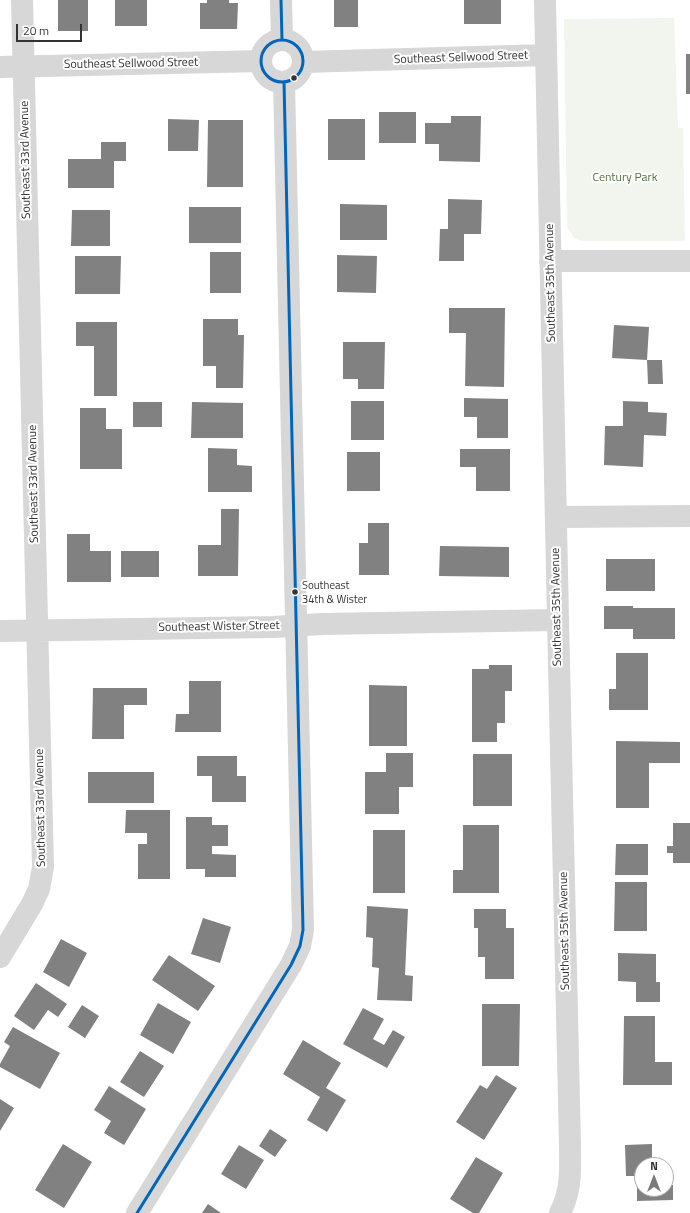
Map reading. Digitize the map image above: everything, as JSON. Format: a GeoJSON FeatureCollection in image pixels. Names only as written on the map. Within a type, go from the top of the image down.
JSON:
{"type":"FeatureCollection","features":[{"type":"Feature","properties":{"kind":"street","name":"Southeast 33rd Avenue"},"geometry":{"type":"LineString","coordinates":[[0,957],[40,889],[43,867],[22,0]]}},
{"type":"Feature","properties":{"kind":"street"},"geometry":{"type":"LineString","coordinates":[[281,0],[282,40]]}},
{"type":"Feature","properties":{"kind":"street","name":"Southeast 35th Avenue"},"geometry":{"type":"LineString","coordinates":[[545,0],[570,1167],[569,1189],[566,1202],[560,1213]]}},
{"type":"Feature","properties":{"kind":"street"},"geometry":{"type":"LineString","coordinates":[[282,40],[297,46],[302,53],[303,62],[297,76],[284,82],[275,81],[268,76],[263,70],[261,61],[263,53],[272,42],[282,40]]}},
{"type":"Feature","properties":{"kind":"street","name":"Southeast Sellwood Street"},"geometry":{"type":"LineString","coordinates":[[303,62],[546,56]]}},
{"type":"Feature","properties":{"kind":"street","name":"Southeast Sellwood Street"},"geometry":{"type":"LineString","coordinates":[[0,67],[261,61]]}},
{"type":"Feature","properties":{"kind":"street"},"geometry":{"type":"LineString","coordinates":[[137,1213],[290,965],[300,946],[303,930],[304,910],[284,82]]}},
{"type":"Feature","properties":{"kind":"street"},"geometry":{"type":"LineString","coordinates":[[550,262],[690,262]]}},
{"type":"Feature","properties":{"kind":"street"},"geometry":{"type":"LineString","coordinates":[[556,517],[690,516]]}},
{"type":"Feature","properties":{"kind":"street","name":"Southeast Wister Street"},"geometry":{"type":"LineString","coordinates":[[0,631],[558,620]]}},
{"type":"Feature","properties":{"kind":"green space","name":"Century Park"},"geometry":{"type":"Polygon","coordinates":[[[674,18],[678,128],[683,128],[685,241],[581,241],[574,238],[567,227],[564,19],[674,18]]]}},
{"type":"Feature","properties":{"kind":"building"},"geometry":{"type":"Polygon","coordinates":[[[58,0],[88,0],[88,31],[58,31],[58,0]]]}},
{"type":"Feature","properties":{"kind":"building"},"geometry":{"type":"Polygon","coordinates":[[[115,0],[147,0],[147,26],[115,26],[115,0]]]}},
{"type":"Feature","properties":{"kind":"building"},"geometry":{"type":"Polygon","coordinates":[[[207,0],[229,0],[229,3],[238,3],[237,29],[200,29],[200,3],[207,3],[207,0]]]}},
{"type":"Feature","properties":{"kind":"building"},"geometry":{"type":"Polygon","coordinates":[[[334,0],[358,0],[358,27],[334,27],[334,0]]]}},
{"type":"Feature","properties":{"kind":"building"},"geometry":{"type":"Polygon","coordinates":[[[464,0],[501,0],[501,24],[464,24],[464,0]]]}},
{"type":"Feature","properties":{"kind":"building"},"geometry":{"type":"Polygon","coordinates":[[[686,54],[690,54],[690,94],[686,94],[686,54]]]}},
{"type":"Feature","properties":{"kind":"building"},"geometry":{"type":"Polygon","coordinates":[[[379,112],[416,112],[416,143],[379,143],[379,112]]]}},
{"type":"Feature","properties":{"kind":"building"},"geometry":{"type":"Polygon","coordinates":[[[451,116],[481,116],[480,162],[439,161],[439,144],[425,144],[425,123],[451,123],[451,116]]]}},
{"type":"Feature","properties":{"kind":"building"},"geometry":{"type":"Polygon","coordinates":[[[168,119],[199,120],[198,151],[168,151],[168,119]]]}},
{"type":"Feature","properties":{"kind":"building"},"geometry":{"type":"Polygon","coordinates":[[[328,119],[365,119],[365,160],[328,160],[328,119]]]}},
{"type":"Feature","properties":{"kind":"building"},"geometry":{"type":"Polygon","coordinates":[[[208,120],[243,120],[243,187],[207,187],[208,120]]]}},
{"type":"Feature","properties":{"kind":"building"},"geometry":{"type":"Polygon","coordinates":[[[101,142],[126,142],[126,161],[114,161],[114,188],[68,188],[68,159],[101,159],[101,142]]]}},
{"type":"Feature","properties":{"kind":"building"},"geometry":{"type":"Polygon","coordinates":[[[448,199],[482,200],[481,234],[464,234],[464,261],[439,261],[440,229],[448,229],[448,199]]]}},
{"type":"Feature","properties":{"kind":"building"},"geometry":{"type":"Polygon","coordinates":[[[340,204],[387,205],[387,240],[340,240],[340,204]]]}},
{"type":"Feature","properties":{"kind":"building"},"geometry":{"type":"Polygon","coordinates":[[[189,207],[241,207],[241,243],[189,243],[189,207]]]}},
{"type":"Feature","properties":{"kind":"building"},"geometry":{"type":"Polygon","coordinates":[[[72,210],[110,210],[110,246],[71,246],[72,210]]]}},
{"type":"Feature","properties":{"kind":"building"},"geometry":{"type":"Polygon","coordinates":[[[210,252],[241,252],[241,293],[210,293],[210,252]]]}},
{"type":"Feature","properties":{"kind":"building"},"geometry":{"type":"Polygon","coordinates":[[[337,255],[377,256],[376,293],[337,292],[337,255]]]}},
{"type":"Feature","properties":{"kind":"building"},"geometry":{"type":"Polygon","coordinates":[[[75,256],[121,256],[120,294],[75,294],[75,256]]]}},
{"type":"Feature","properties":{"kind":"building"},"geometry":{"type":"Polygon","coordinates":[[[449,308],[505,308],[504,387],[465,386],[466,333],[449,333],[449,308]]]}},
{"type":"Feature","properties":{"kind":"building"},"geometry":{"type":"Polygon","coordinates":[[[203,319],[238,319],[238,335],[244,335],[243,388],[216,388],[216,366],[203,366],[203,319]]]}},
{"type":"Feature","properties":{"kind":"building"},"geometry":{"type":"Polygon","coordinates":[[[76,322],[117,322],[117,396],[94,396],[94,346],[76,346],[76,322]]]}},
{"type":"Feature","properties":{"kind":"building"},"geometry":{"type":"Polygon","coordinates":[[[614,325],[649,327],[647,360],[612,358],[614,325]]]}},
{"type":"Feature","properties":{"kind":"building"},"geometry":{"type":"Polygon","coordinates":[[[343,342],[385,342],[384,389],[358,389],[358,379],[343,379],[343,342]]]}},
{"type":"Feature","properties":{"kind":"building"},"geometry":{"type":"Polygon","coordinates":[[[647,360],[662,360],[663,384],[648,384],[647,360]]]}},
{"type":"Feature","properties":{"kind":"building"},"geometry":{"type":"Polygon","coordinates":[[[464,398],[508,399],[508,438],[477,438],[477,417],[464,417],[464,398]]]}},
{"type":"Feature","properties":{"kind":"building"},"geometry":{"type":"Polygon","coordinates":[[[351,401],[384,401],[384,440],[351,440],[351,401]]]}},
{"type":"Feature","properties":{"kind":"building"},"geometry":{"type":"Polygon","coordinates":[[[623,401],[648,402],[648,412],[667,413],[666,436],[644,435],[643,467],[604,465],[605,426],[623,426],[623,401]]]}},
{"type":"Feature","properties":{"kind":"building"},"geometry":{"type":"Polygon","coordinates":[[[133,402],[162,402],[162,427],[133,427],[133,402]]]}},
{"type":"Feature","properties":{"kind":"building"},"geometry":{"type":"Polygon","coordinates":[[[192,402],[243,403],[243,438],[191,438],[192,402]]]}},
{"type":"Feature","properties":{"kind":"building"},"geometry":{"type":"Polygon","coordinates":[[[80,408],[106,408],[106,429],[122,429],[122,469],[80,469],[80,408]]]}},
{"type":"Feature","properties":{"kind":"building"},"geometry":{"type":"Polygon","coordinates":[[[208,448],[237,449],[237,465],[252,466],[252,492],[208,492],[208,448]]]}},
{"type":"Feature","properties":{"kind":"building"},"geometry":{"type":"Polygon","coordinates":[[[460,449],[510,449],[510,491],[476,491],[476,467],[460,467],[460,449]]]}},
{"type":"Feature","properties":{"kind":"building"},"geometry":{"type":"Polygon","coordinates":[[[347,452],[380,452],[380,491],[347,491],[347,452]]]}},
{"type":"Feature","properties":{"kind":"building"},"geometry":{"type":"Polygon","coordinates":[[[221,509],[239,509],[238,576],[198,576],[198,545],[221,545],[221,509]]]}},
{"type":"Feature","properties":{"kind":"building"},"geometry":{"type":"Polygon","coordinates":[[[368,523],[389,523],[389,575],[359,575],[359,543],[368,543],[368,523]]]}},
{"type":"Feature","properties":{"kind":"building"},"geometry":{"type":"Polygon","coordinates":[[[67,534],[90,534],[90,551],[111,551],[111,582],[67,582],[67,534]]]}},
{"type":"Feature","properties":{"kind":"building"},"geometry":{"type":"Polygon","coordinates":[[[440,546],[509,547],[509,577],[439,576],[440,546]]]}},
{"type":"Feature","properties":{"kind":"building"},"geometry":{"type":"Polygon","coordinates":[[[121,551],[159,551],[159,577],[121,577],[121,551]]]}},
{"type":"Feature","properties":{"kind":"building"},"geometry":{"type":"Polygon","coordinates":[[[606,559],[655,559],[655,591],[606,591],[606,559]]]}},
{"type":"Feature","properties":{"kind":"building"},"geometry":{"type":"Polygon","coordinates":[[[604,606],[675,608],[675,639],[633,639],[633,629],[604,629],[604,606]]]}},
{"type":"Feature","properties":{"kind":"building"},"geometry":{"type":"Polygon","coordinates":[[[616,653],[648,653],[648,710],[609,710],[609,689],[616,689],[616,653]]]}},
{"type":"Feature","properties":{"kind":"building"},"geometry":{"type":"Polygon","coordinates":[[[489,665],[512,665],[512,691],[505,691],[505,723],[497,723],[497,742],[472,742],[472,669],[489,669],[489,665]]]}},
{"type":"Feature","properties":{"kind":"building"},"geometry":{"type":"Polygon","coordinates":[[[189,681],[221,681],[221,732],[175,732],[176,714],[189,714],[189,681]]]}},
{"type":"Feature","properties":{"kind":"building"},"geometry":{"type":"Polygon","coordinates":[[[369,685],[407,686],[407,746],[369,746],[369,685]]]}},
{"type":"Feature","properties":{"kind":"building"},"geometry":{"type":"Polygon","coordinates":[[[93,688],[147,688],[147,705],[124,705],[124,739],[92,739],[93,688]]]}},
{"type":"Feature","properties":{"kind":"building"},"geometry":{"type":"Polygon","coordinates":[[[616,741],[680,742],[680,763],[649,763],[649,808],[616,808],[616,741]]]}},
{"type":"Feature","properties":{"kind":"building"},"geometry":{"type":"Polygon","coordinates":[[[386,753],[413,753],[413,787],[399,787],[399,814],[365,814],[365,772],[386,772],[386,753]]]}},
{"type":"Feature","properties":{"kind":"building"},"geometry":{"type":"Polygon","coordinates":[[[473,754],[512,754],[512,806],[473,806],[473,754]]]}},
{"type":"Feature","properties":{"kind":"building"},"geometry":{"type":"Polygon","coordinates":[[[197,756],[237,756],[237,776],[246,776],[246,802],[212,802],[212,776],[197,776],[197,756]]]}},
{"type":"Feature","properties":{"kind":"building"},"geometry":{"type":"Polygon","coordinates":[[[88,772],[154,772],[154,803],[88,803],[88,772]]]}},
{"type":"Feature","properties":{"kind":"building"},"geometry":{"type":"Polygon","coordinates":[[[126,810],[170,810],[170,879],[138,879],[138,844],[147,844],[147,833],[125,833],[126,810]]]}},
{"type":"Feature","properties":{"kind":"building"},"geometry":{"type":"Polygon","coordinates":[[[186,817],[212,817],[212,825],[228,825],[228,846],[212,846],[212,854],[236,855],[236,877],[205,877],[205,869],[186,869],[186,817]]]}},
{"type":"Feature","properties":{"kind":"building"},"geometry":{"type":"Polygon","coordinates":[[[673,823],[690,823],[690,863],[673,863],[673,853],[667,853],[667,846],[673,846],[673,823]]]}},
{"type":"Feature","properties":{"kind":"building"},"geometry":{"type":"Polygon","coordinates":[[[463,825],[499,825],[499,893],[453,893],[453,870],[463,870],[463,825]]]}},
{"type":"Feature","properties":{"kind":"building"},"geometry":{"type":"Polygon","coordinates":[[[373,830],[405,830],[405,893],[373,893],[373,830]]]}},
{"type":"Feature","properties":{"kind":"building"},"geometry":{"type":"Polygon","coordinates":[[[616,844],[648,844],[648,875],[615,875],[616,844]]]}},
{"type":"Feature","properties":{"kind":"building"},"geometry":{"type":"Polygon","coordinates":[[[615,882],[647,882],[647,931],[614,931],[615,882]]]}},
{"type":"Feature","properties":{"kind":"building"},"geometry":{"type":"Polygon","coordinates":[[[367,906],[408,909],[405,975],[413,976],[412,1001],[377,1000],[379,968],[372,967],[373,938],[366,937],[367,906]]]}},
{"type":"Feature","properties":{"kind":"building"},"geometry":{"type":"Polygon","coordinates":[[[474,909],[506,909],[506,928],[514,928],[514,979],[485,979],[485,957],[478,957],[478,928],[474,928],[474,909]]]}},
{"type":"Feature","properties":{"kind":"building"},"geometry":{"type":"Polygon","coordinates":[[[203,918],[231,927],[220,963],[191,954],[203,918]]]}},
{"type":"Feature","properties":{"kind":"building"},"geometry":{"type":"Polygon","coordinates":[[[61,939],[87,953],[69,987],[43,972],[61,939]]]}},
{"type":"Feature","properties":{"kind":"building"},"geometry":{"type":"Polygon","coordinates":[[[618,953],[656,954],[656,982],[660,982],[660,1002],[636,1002],[636,982],[618,981],[618,953]]]}},
{"type":"Feature","properties":{"kind":"building"},"geometry":{"type":"Polygon","coordinates":[[[169,955],[215,986],[198,1011],[152,980],[169,955]]]}},
{"type":"Feature","properties":{"kind":"building"},"geometry":{"type":"Polygon","coordinates":[[[36,983],[67,1004],[58,1017],[48,1010],[34,1030],[14,1016],[36,983]]]}},
{"type":"Feature","properties":{"kind":"building"},"geometry":{"type":"Polygon","coordinates":[[[158,1003],[191,1022],[173,1054],[140,1035],[158,1003]]]}},
{"type":"Feature","properties":{"kind":"building"},"geometry":{"type":"Polygon","coordinates":[[[482,1004],[520,1004],[519,1066],[482,1066],[482,1004]]]}},
{"type":"Feature","properties":{"kind":"building"},"geometry":{"type":"Polygon","coordinates":[[[82,1005],[99,1016],[85,1038],[68,1027],[82,1005]]]}},
{"type":"Feature","properties":{"kind":"building"},"geometry":{"type":"Polygon","coordinates":[[[363,1008],[384,1019],[373,1039],[384,1045],[393,1030],[405,1037],[387,1068],[343,1044],[363,1008]]]}},
{"type":"Feature","properties":{"kind":"building"},"geometry":{"type":"Polygon","coordinates":[[[624,1016],[655,1016],[655,1062],[672,1062],[672,1085],[623,1085],[624,1016]]]}},
{"type":"Feature","properties":{"kind":"building"},"geometry":{"type":"Polygon","coordinates":[[[13,1027],[60,1053],[40,1089],[0,1067],[0,1064],[10,1046],[4,1042],[13,1027]]]}},
{"type":"Feature","properties":{"kind":"building"},"geometry":{"type":"Polygon","coordinates":[[[303,1040],[341,1063],[326,1088],[346,1100],[327,1132],[307,1120],[320,1097],[283,1074],[303,1040]]]}},
{"type":"Feature","properties":{"kind":"building"},"geometry":{"type":"Polygon","coordinates":[[[140,1051],[164,1066],[144,1097],[120,1082],[140,1051]]]}},
{"type":"Feature","properties":{"kind":"building"},"geometry":{"type":"Polygon","coordinates":[[[496,1075],[517,1088],[484,1140],[456,1122],[480,1085],[487,1089],[496,1075]]]}},
{"type":"Feature","properties":{"kind":"building"},"geometry":{"type":"Polygon","coordinates":[[[109,1086],[146,1109],[124,1145],[104,1133],[111,1121],[94,1110],[109,1086]]]}},
{"type":"Feature","properties":{"kind":"building"},"geometry":{"type":"Polygon","coordinates":[[[0,1099],[14,1108],[0,1131],[0,1099]]]}},
{"type":"Feature","properties":{"kind":"building"},"geometry":{"type":"Polygon","coordinates":[[[270,1129],[287,1140],[275,1157],[259,1146],[270,1129]]]}},
{"type":"Feature","properties":{"kind":"building"},"geometry":{"type":"Polygon","coordinates":[[[63,1144],[92,1162],[64,1208],[35,1190],[63,1144]]]}},
{"type":"Feature","properties":{"kind":"building"},"geometry":{"type":"Polygon","coordinates":[[[652,1144],[652,1157],[634,1157],[634,1176],[626,1176],[625,1145],[652,1144]]]}},
{"type":"Feature","properties":{"kind":"building"},"geometry":{"type":"Polygon","coordinates":[[[239,1145],[264,1160],[246,1189],[221,1174],[239,1145]]]}},
{"type":"Feature","properties":{"kind":"building"},"geometry":{"type":"Polygon","coordinates":[[[476,1157],[503,1173],[479,1213],[473,1213],[450,1199],[476,1157]]]}},
{"type":"Feature","properties":{"kind":"building"},"geometry":{"type":"Polygon","coordinates":[[[637,1197],[673,1197],[673,1200],[637,1201],[637,1197]]]}},
{"type":"Feature","properties":{"kind":"building"},"geometry":{"type":"Polygon","coordinates":[[[208,1204],[221,1213],[202,1213],[208,1204]]]}},
{"type":"Feature","properties":{"kind":"transit line"},"geometry":{"type":"LineString","coordinates":[[281,0],[282,40]]}},
{"type":"Feature","properties":{"kind":"transit line"},"geometry":{"type":"LineString","coordinates":[[282,40],[297,46],[303,61],[297,76],[282,82],[267,76],[261,61],[267,46],[282,40]]}},
{"type":"Feature","properties":{"kind":"transit line"},"geometry":{"type":"LineString","coordinates":[[137,1213],[291,965],[300,946],[303,930],[284,82]]}},
{"type":"Feature","properties":{"kind":"place","name":"Southeast 34th & Wister"},"geometry":{"type":"Point","coordinates":[295,592]}}]}
